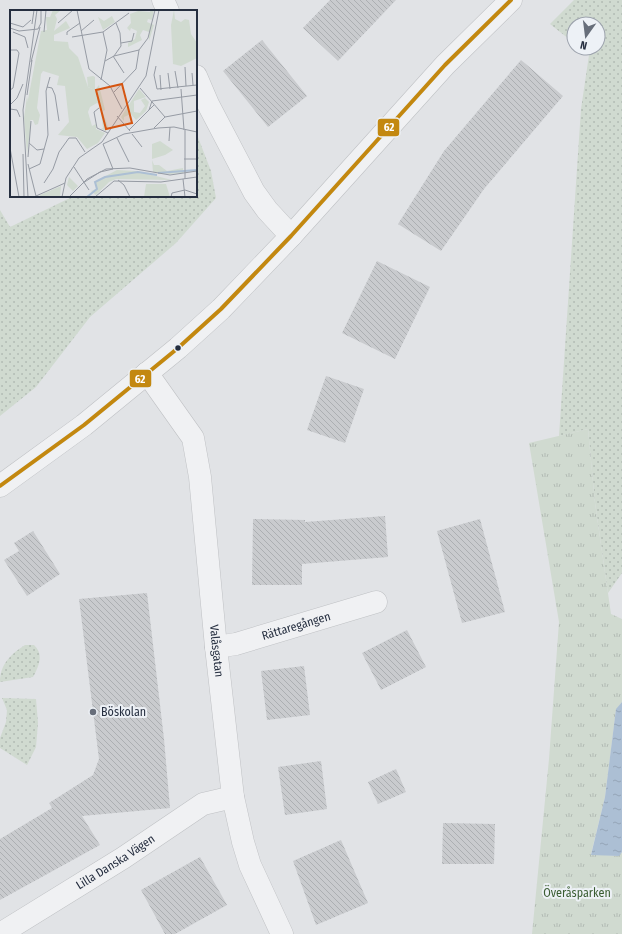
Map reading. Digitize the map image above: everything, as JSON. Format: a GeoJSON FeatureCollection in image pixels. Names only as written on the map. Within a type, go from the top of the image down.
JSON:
{"type":"FeatureCollection","features":[{"type":"Feature","properties":{"kind":"street"},"geometry":{"type":"LineString","coordinates":[[163,0],[168,10]]}},
{"type":"Feature","properties":{"kind":"street"},"geometry":{"type":"LineString","coordinates":[[0,486],[84,425],[221,309],[291,236],[445,65],[511,0]]}},
{"type":"Feature","properties":{"kind":"street"},"geometry":{"type":"LineString","coordinates":[[197,78],[208,104],[254,192],[267,210],[291,236]]}},
{"type":"Feature","properties":{"kind":"street","name":"Valåsgatan"},"geometry":{"type":"LineString","coordinates":[[147,373],[193,438],[200,477],[216,647],[233,797],[243,842],[250,865],[282,934]]}},
{"type":"Feature","properties":{"kind":"street","name":"Rättaregången"},"geometry":{"type":"LineString","coordinates":[[216,647],[236,644],[376,602]]}},
{"type":"Feature","properties":{"kind":"street","name":"Lilla Danska Vägen"},"geometry":{"type":"LineString","coordinates":[[0,934],[123,858],[203,804],[233,797]]}},
{"type":"Feature","properties":{"kind":"green space"},"geometry":{"type":"Polygon","coordinates":[[[574,0],[622,0],[622,573],[608,593],[595,503],[588,429],[559,436],[581,109],[589,56],[606,56],[606,16],[566,16],[566,37],[550,24],[574,0]]]}},
{"type":"Feature","properties":{"kind":"green space"},"geometry":{"type":"Polygon","coordinates":[[[197,135],[211,171],[216,198],[176,243],[90,317],[36,387],[0,416],[0,210],[10,227],[72,197],[197,197],[197,135]]]}},
{"type":"Feature","properties":{"kind":"green space","name":"Överåsparken"},"geometry":{"type":"Polygon","coordinates":[[[588,429],[595,503],[611,614],[622,619],[622,702],[616,710],[605,797],[591,854],[618,856],[622,852],[622,934],[532,934],[549,759],[559,622],[529,443],[588,429]]]}},
{"type":"Feature","properties":{"kind":"green space"},"geometry":{"type":"Polygon","coordinates":[[[25,645],[34,645],[40,656],[39,664],[33,677],[0,682],[0,676],[7,660],[25,645]]]}},
{"type":"Feature","properties":{"kind":"green space"},"geometry":{"type":"Polygon","coordinates":[[[2,698],[36,699],[38,723],[36,747],[27,765],[0,748],[0,738],[6,722],[7,710],[2,698]]]}},
{"type":"Feature","properties":{"kind":"water"},"geometry":{"type":"Polygon","coordinates":[[[622,702],[622,852],[619,856],[591,855],[605,797],[616,709],[622,702]]]}},
{"type":"Feature","properties":{"kind":"building"},"geometry":{"type":"Polygon","coordinates":[[[330,0],[396,0],[338,61],[303,28],[330,0]]]}},
{"type":"Feature","properties":{"kind":"building"},"geometry":{"type":"Polygon","coordinates":[[[262,40],[307,96],[268,127],[223,71],[262,40]]]}},
{"type":"Feature","properties":{"kind":"building"},"geometry":{"type":"Polygon","coordinates":[[[521,60],[563,96],[484,189],[441,251],[398,224],[444,151],[521,60]]]}},
{"type":"Feature","properties":{"kind":"building"},"geometry":{"type":"Polygon","coordinates":[[[377,261],[430,287],[395,359],[342,333],[377,261]]]}},
{"type":"Feature","properties":{"kind":"building"},"geometry":{"type":"Polygon","coordinates":[[[326,376],[364,389],[345,443],[307,430],[326,376]]]}},
{"type":"Feature","properties":{"kind":"building"},"geometry":{"type":"Polygon","coordinates":[[[385,516],[388,557],[302,564],[302,585],[252,585],[253,519],[305,520],[305,522],[385,516]]]}},
{"type":"Feature","properties":{"kind":"building"},"geometry":{"type":"Polygon","coordinates":[[[480,519],[505,612],[462,623],[437,531],[480,519]]]}},
{"type":"Feature","properties":{"kind":"building"},"geometry":{"type":"Polygon","coordinates":[[[33,531],[60,574],[27,596],[4,560],[19,551],[14,543],[33,531]]]}},
{"type":"Feature","properties":{"kind":"building"},"geometry":{"type":"Polygon","coordinates":[[[147,593],[164,739],[170,808],[82,816],[100,845],[0,900],[0,839],[52,808],[49,803],[93,775],[99,759],[79,599],[147,593]]]}},
{"type":"Feature","properties":{"kind":"building"},"geometry":{"type":"Polygon","coordinates":[[[407,630],[426,667],[381,690],[362,653],[407,630]]]}},
{"type":"Feature","properties":{"kind":"building"},"geometry":{"type":"Polygon","coordinates":[[[304,666],[310,715],[267,720],[261,671],[304,666]]]}},
{"type":"Feature","properties":{"kind":"building"},"geometry":{"type":"Polygon","coordinates":[[[321,761],[327,809],[285,815],[278,767],[321,761]]]}},
{"type":"Feature","properties":{"kind":"building"},"geometry":{"type":"Polygon","coordinates":[[[396,769],[406,792],[378,804],[368,782],[396,769]]]}},
{"type":"Feature","properties":{"kind":"building"},"geometry":{"type":"Polygon","coordinates":[[[443,823],[495,824],[494,864],[442,864],[443,823]]]}},
{"type":"Feature","properties":{"kind":"building"},"geometry":{"type":"Polygon","coordinates":[[[341,840],[368,903],[316,925],[293,861],[341,840]]]}},
{"type":"Feature","properties":{"kind":"building"},"geometry":{"type":"Polygon","coordinates":[[[200,857],[227,905],[175,934],[165,934],[141,890],[200,857]]]}},
{"type":"Feature","properties":{"kind":"transit line","name":"62"},"geometry":{"type":"LineString","coordinates":[[0,486],[84,425],[178,348],[221,309],[291,236],[445,65],[511,0]]}},
{"type":"Feature","properties":{"kind":"place","name":"Böskolan"},"geometry":{"type":"Point","coordinates":[93,712]}}]}
